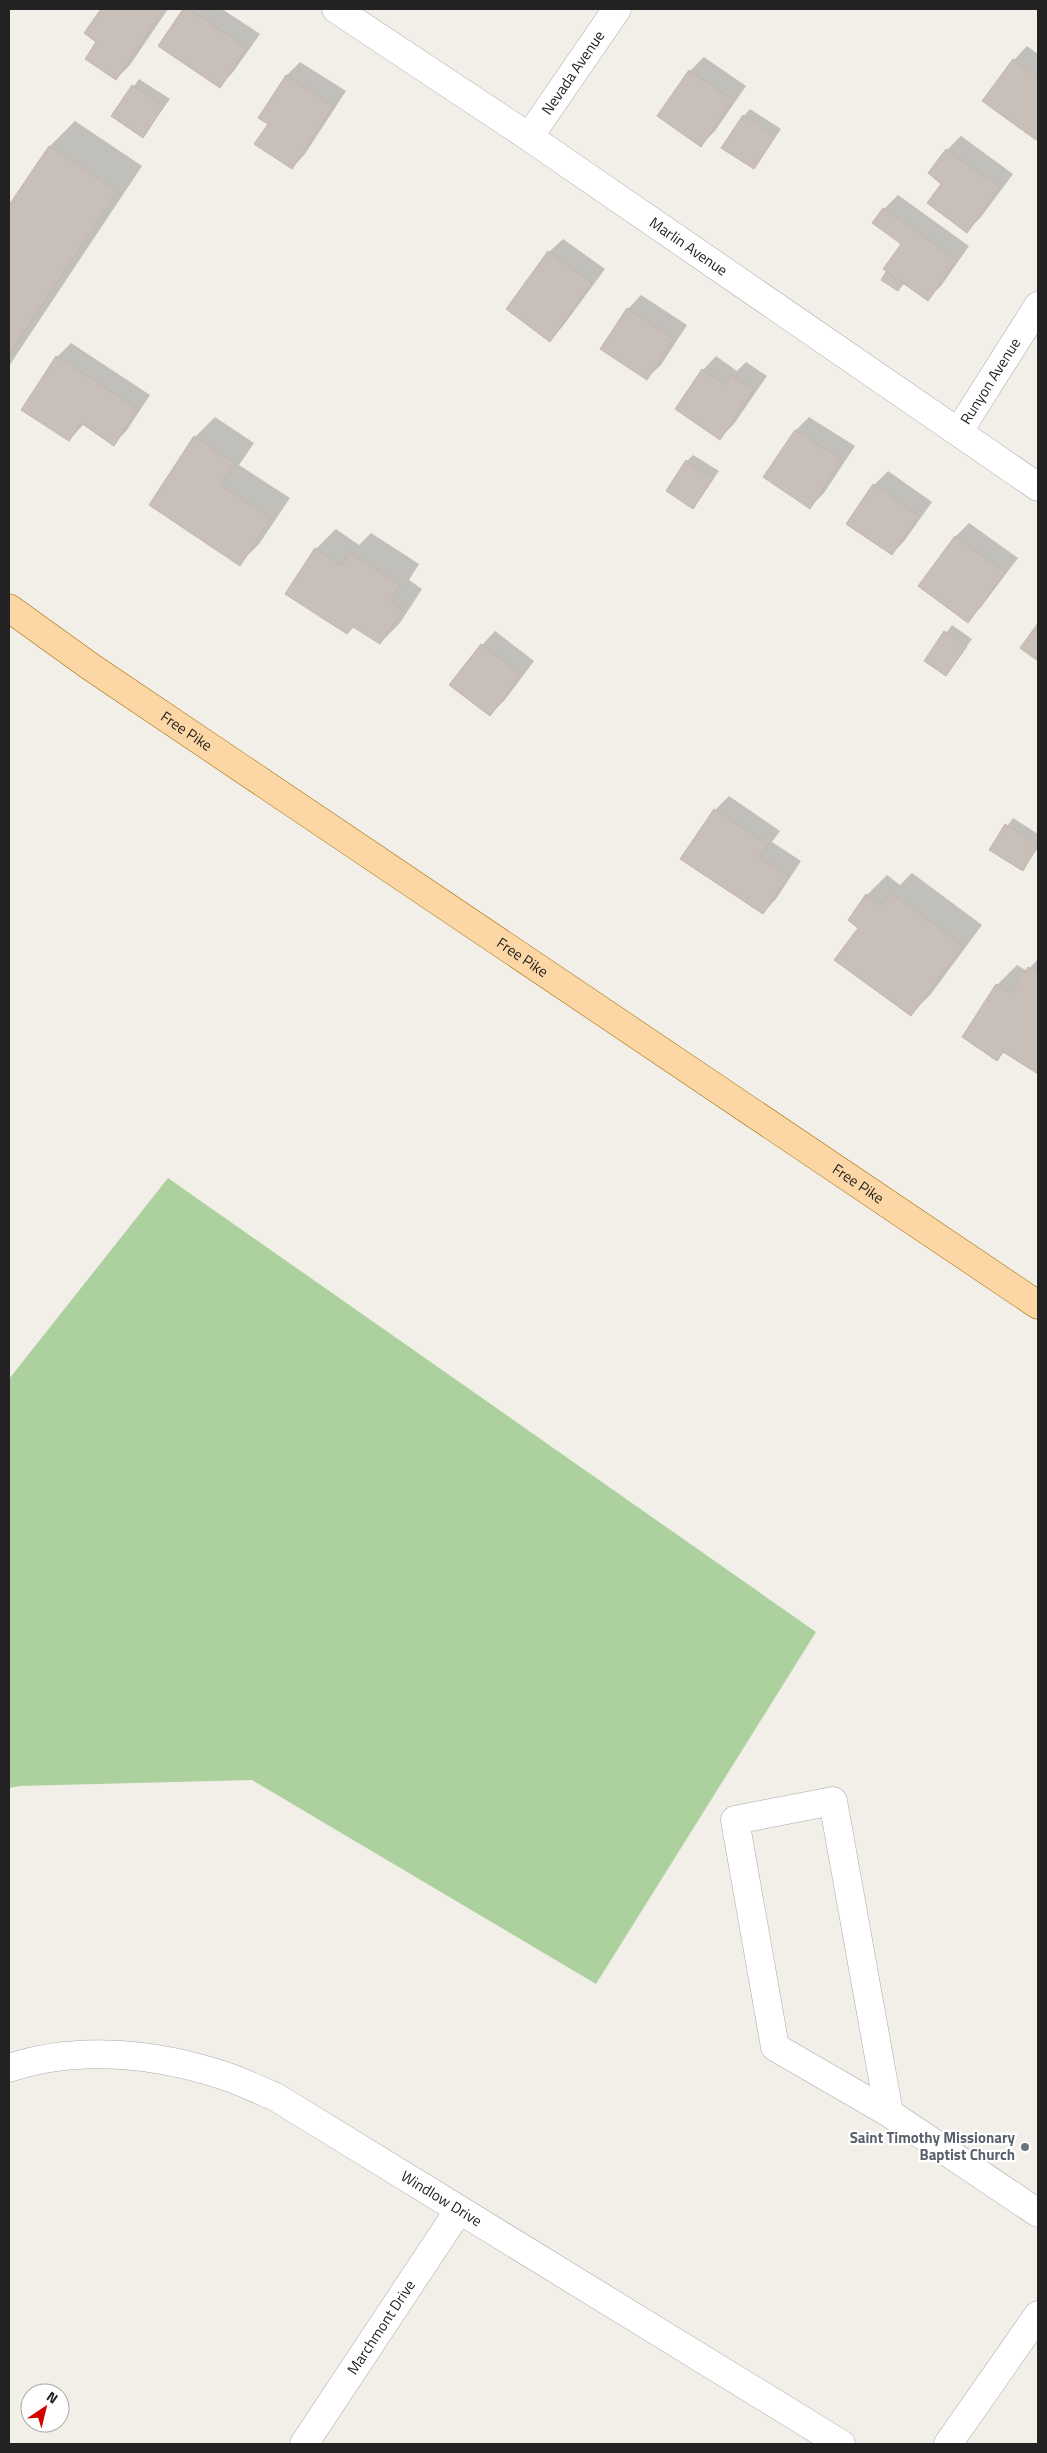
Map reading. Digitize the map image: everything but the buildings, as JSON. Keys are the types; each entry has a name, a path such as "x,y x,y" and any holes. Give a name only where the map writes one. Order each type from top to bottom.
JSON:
{"main road":[{"name":"Free Pike","path":"9,608 99,672 1038,1305"}],"street":[{"name":"Marlin Avenue","path":"336,9 530,138 1038,487"},
{"name":"Nevada Avenue","path":"530,138 617,9"},
{"name":"Runyon Avenue","path":"959,431 1038,306"},
{"path":"889,2113 833,1801 735,1820 775,2048 889,2113 1038,2213"},
{"name":"Windlow Drive","path":"9,2068 70,2055 119,2055 174,2062 225,2076 274,2096 841,2444"},
{"name":"Marchmont Drive","path":"304,2444 459,2210"},
{"path":"948,2444 1038,2315"}],"green space":[{"path":"168,1178 816,1632 596,1984 252,1780 20,1786 9,1788 9,1379"}],"place":[{"name":"Saint Timothy Missionary Baptist Church","path":"1025,2147"}]}
